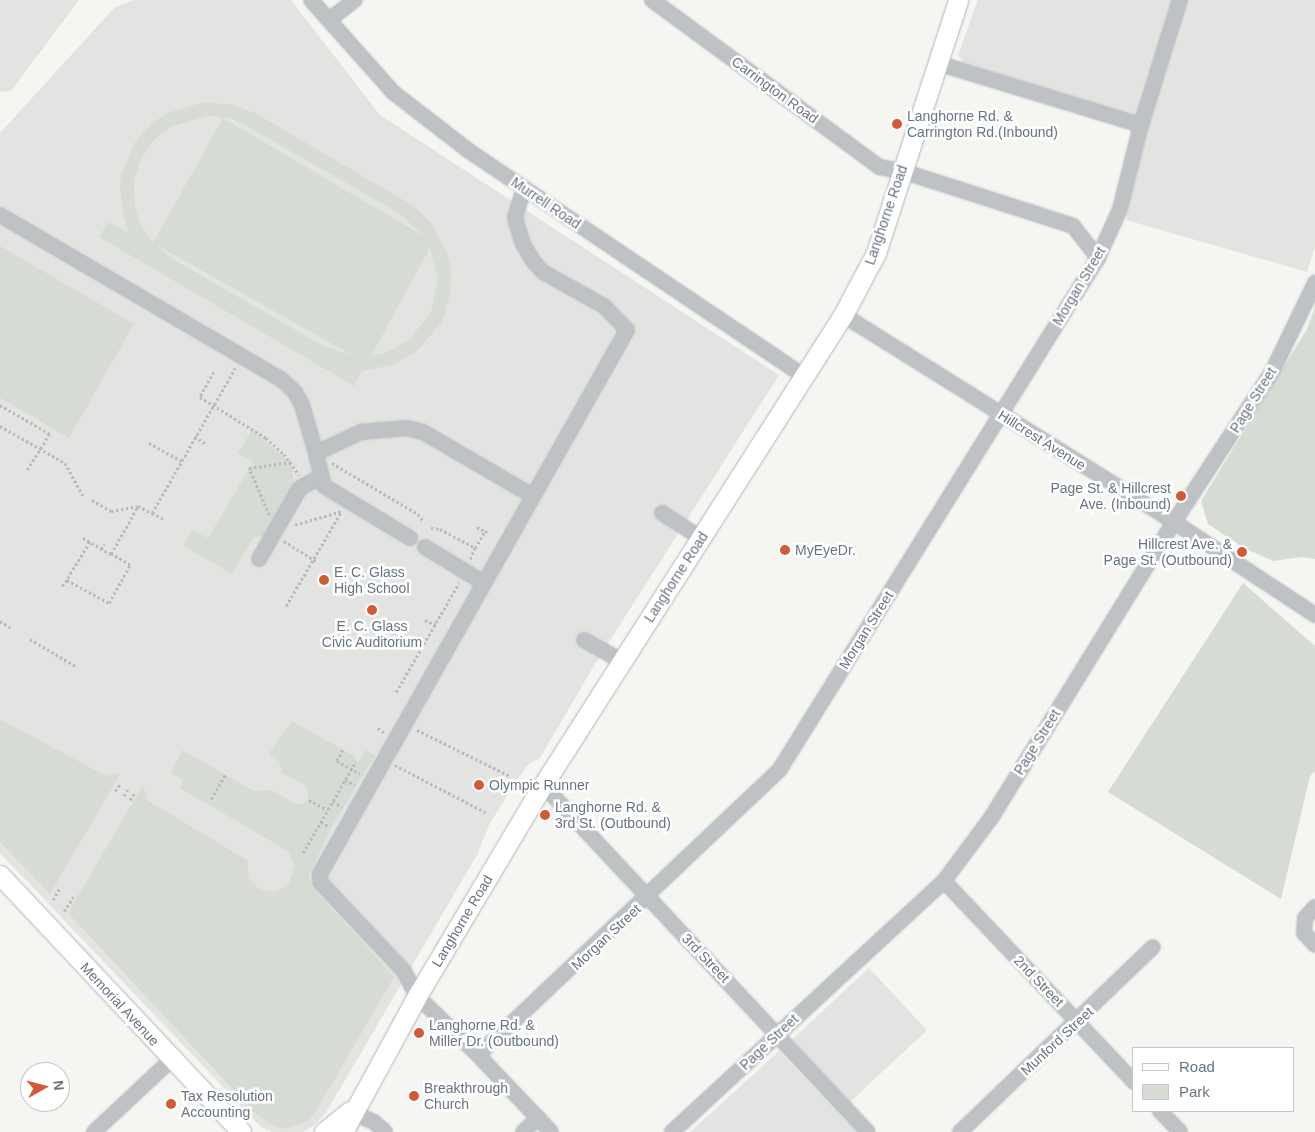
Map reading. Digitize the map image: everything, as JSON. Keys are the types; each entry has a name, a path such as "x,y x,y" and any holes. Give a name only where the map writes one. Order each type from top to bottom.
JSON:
{"main road":[{"name":"Langhorne Road","path":"343,1132 417,996 543,785 844,315 876,253 958,0"},
{"name":"Memorial Avenue","path":"0,875 242,1131"},
{"path":"324,1132 355,1109"}],"street":[{"name":"Murrell Road","path":"311,0 394,93 524,188 805,377"},
{"path":"329,20 355,0"},
{"name":"Carrington Road","path":"652,0 879,167 902,171 1073,226 1098,258"},
{"name":"Morgan Street","path":"478,1055 647,898 780,768 1098,258 1120,209 1141,125 1180,0"},
{"path":"938,63 1141,125"},
{"path":"524,188 515,218 522,244 534,262 543,272 604,306 627,330 320,874 320,882 404,971 417,996 478,1055 551,1132"},
{"path":"0,215 280,379 295,392 302,405 316,453 320,477 324,486 410,538"},
{"name":"Page Street","path":"672,1132 944,881 991,818 1174,522 1274,370 1315,284"},
{"name":"Hillcrest Avenue","path":"844,315 1000,415 1174,522 1315,615"},
{"path":"316,453 361,432 407,428 423,432 533,496"},
{"path":"259,559 279,531 300,488 320,477"},
{"path":"662,514 701,538"},
{"path":"425,546 484,583"},
{"path":"584,640 622,661"},
{"name":"3rd Street","path":"543,785 647,898 778,1033 868,1132"},
{"name":"2nd Street","path":"944,881 1132,1080"},
{"path":"1315,908 1304,918 1304,933 1315,945"},
{"name":"Munford Street","path":"960,1132 1078,1022 1153,947"},
{"path":"94,1132 172,1059"},
{"path":"355,1109 385,1132"},
{"path":"1161,1112 1180,1132"},
{"path":"523,1132 538,1118"}],"path":[{"path":"214,372 200,397 266,438 291,462 305,485"},
{"path":"152,513 232,374"},
{"path":"0,405 50,434 27,471"},
{"path":"0,426 65,463 83,495"},
{"path":"195,436 206,444"},
{"path":"149,444 181,460"},
{"path":"316,453 418,514 424,522"},
{"path":"291,462 249,468 279,531 318,562"},
{"path":"92,500 110,511 138,506 165,520"},
{"path":"111,554 138,506"},
{"path":"279,531 341,512 286,606"},
{"path":"468,563 475,548 487,532 477,527"},
{"path":"431,528 440,529 475,548"},
{"path":"67,580 109,603 130,565 84,538"},
{"path":"62,586 90,542"},
{"path":"101,549 104,544"},
{"path":"396,692 460,580"},
{"path":"425,620 436,625"},
{"path":"0,622 11,628"},
{"path":"30,639 77,667"},
{"path":"378,728 384,732"},
{"path":"412,728 510,776"},
{"path":"343,750 338,761 362,776"},
{"path":"303,852 356,762"},
{"path":"392,764 487,813"},
{"path":"211,799 226,775"},
{"path":"345,780 356,786"},
{"path":"116,791 120,784"},
{"path":"124,796 128,788"},
{"path":"130,800 135,792"},
{"path":"309,800 328,810"},
{"path":"333,801 344,807"},
{"path":"321,822 331,828"},
{"path":"53,900 59,889"},
{"path":"64,911 73,896"}],"shaded area":[{"path":"0,0 79,0 11,91 0,92"},
{"name":"E. C. Glass High School","path":"134,0 291,0 380,115 779,375 595,664 540,758 527,765 490,823 477,855 327,1111 315,1125 303,1132 272,1132 261,1127 0,853 0,133 115,7"},
{"path":"978,0 1315,0 1315,247 1307,272 1126,220 1147,132 1135,115 964,63 958,55"},
{"path":"869,968 927,1030 850,1102 792,1040"},
{"path":"779,1051 856,1132 690,1132"}],"green space":[{"path":"201,103 230,104 255,113 412,205 431,222 447,252 451,271 450,294 442,322 416,352 393,365 362,371 354,386 99,237 108,222 130,234 124,218 120,190 121,175 135,142 151,124 167,113","holes":["207,116 229,118 247,126 400,214 425,237 223,118 153,243 140,223 135,207 134,181 141,159 154,140 171,127","155,244 352,355 323,346 173,259","430,248 438,277 431,312 410,339 387,352 371,356"]},
{"path":"0,246 134,324 69,438 0,398"},
{"path":"1315,307 1315,559 1302,557 1273,561 1244,548 1208,524 1201,501 1307,329"},
{"path":"252,430 286,459 292,467 294,485 264,537 254,537 232,574 183,546 192,530 208,538 253,462 238,453"},
{"path":"1243,583 1315,646 1315,771 1310,776 1281,899 1108,792"},
{"path":"0,719 106,776 121,773 50,894 0,842"},
{"path":"292,721 356,757 354,761 358,762 365,750 375,755 331,828 309,875 311,886 394,977 319,1106 309,1120 287,1129 275,1127 258,1116 68,913 143,785 147,800 247,860 249,878 259,889 274,892 288,886 295,865 288,851 180,788 183,780 171,773 182,750 254,791 271,790 296,804 305,803 309,798 306,786 282,773 279,761 269,753"}],"place":[{"name":"Langhorne Rd. & Carrington Rd.(Inbound)","path":"897,124"},
{"name":"Page St. & Hillcrest Ave. (Inbound)","path":"1181,496"},
{"name":"MyEyeDr.","path":"785,550"},
{"name":"Hillcrest Ave. & Page St. (Outbound)","path":"1242,552"},
{"name":"E. C. Glass High School","path":"324,580"},
{"name":"E. C. Glass Civic Auditorium","path":"372,610"},
{"name":"Olympic Runner","path":"479,785"},
{"name":"Langhorne Rd. & 3rd St. (Outbound)","path":"545,815"},
{"name":"Langhorne Rd. & Miller Dr. (Outbound)","path":"419,1033"},
{"name":"Breakthrough Church","path":"414,1096"},
{"name":"Tax Resolution Accounting","path":"171,1104"}]}
